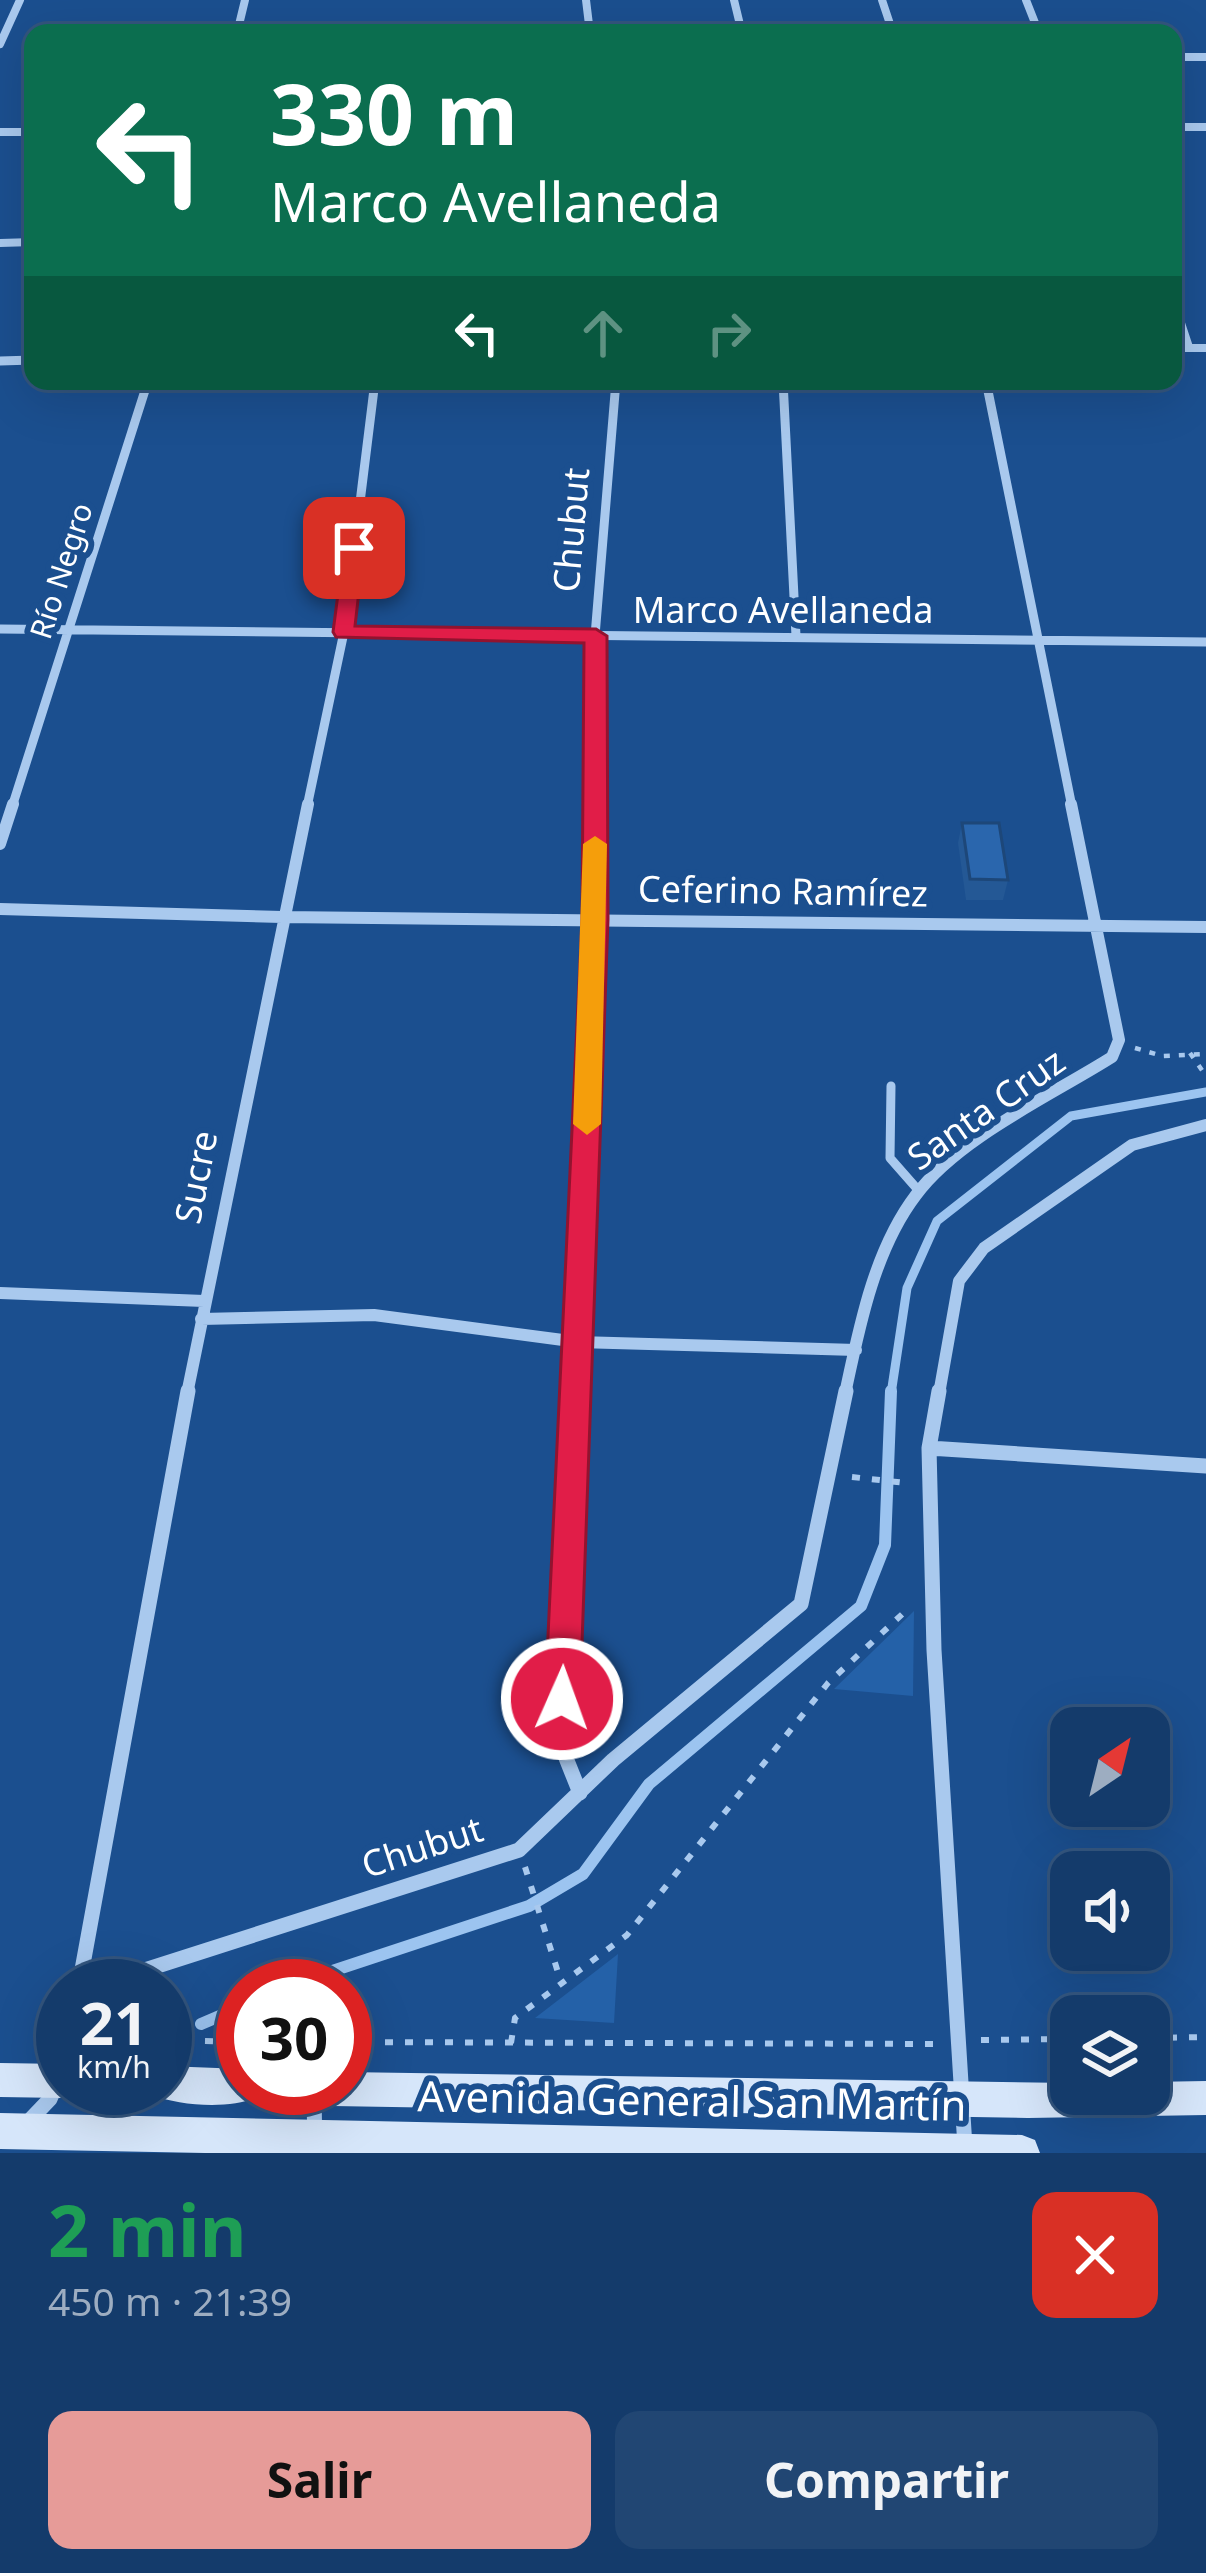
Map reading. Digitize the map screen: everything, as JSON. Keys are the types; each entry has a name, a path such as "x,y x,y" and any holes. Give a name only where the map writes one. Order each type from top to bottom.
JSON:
{"main road":[{"path":"0,2080 36,2078"},
{"name":"Avenida General San Martín","path":"372,2091 1206,2098"},
{"name":"Avenida General San Martín","path":"18,2131 97,2132 188,2144 1022,2153"}],"street":[{"path":"0,44 20,0"},
{"path":"1182,326 1189,347"},
{"path":"1182,347 1206,348"},
{"name":"Río Negro","path":"0,844 145,390"},
{"name":"Sucre","path":"84,1959 204,1301 344,632 374,390"},
{"name":"Chubut","path":"179,1959 519,1850 580,1793 560,1744 595,919 596,636 615,390"},
{"path":"783,390 796,636"},
{"path":"988,390 1118,1043"},
{"name":"Marco Avellaneda","path":"0,629 1206,642"},
{"name":"Ceferino Ramírez","path":"0,909 282,917 1206,927"},
{"name":"Santa Cruz","path":"580,1793 801,1604 856,1350 900,1220 919,1191 961,1157 1112,1057 1118,1043"},
{"path":"965,2152 958,2099 934,1650 929,1448 959,1281 969,1263 1132,1144 1206,1125"},
{"path":"0,1293 204,1301"},
{"path":"201,1319 374,1316 439,1320 578,1342 856,1350"},
{"path":"929,1448 1206,1466"},
{"path":"314,2115 315,2145"}],"lane":[{"path":"891,1086 890,1158 919,1191"}],"path":[{"path":"1118,1043 1162,1056 1206,1054"},
{"path":"1190,1053 1206,1076"},
{"path":"865,1478 909,1484"},
{"path":"511,2043 515,2018 627,1935 828,1683 912,1605"},
{"path":"528,1875 562,1982"},
{"path":"1170,2038 1206,2037"},
{"path":"372,2042 1050,2040"}],"shaded area":[{"path":"914,1611 913,1696 834,1689"},
{"path":"618,1954 614,2023 535,2018"}],"building":[{"path":"962,823 999,823 1008,880 970,879"}],"waterway":[{"path":"891,1394 907,1288 937,1221 1071,1116 1206,1092"},
{"path":"369,1959 529,1906 583,1874 649,1784 861,1606 885,1545 891,1391"},
{"path":"201,2024 216,2018"}],"slow traffic":[{"path":"587,1124 595,844"}],"route":[{"path":"354,548 344,632 596,636 595,919 562,1699"}]}
